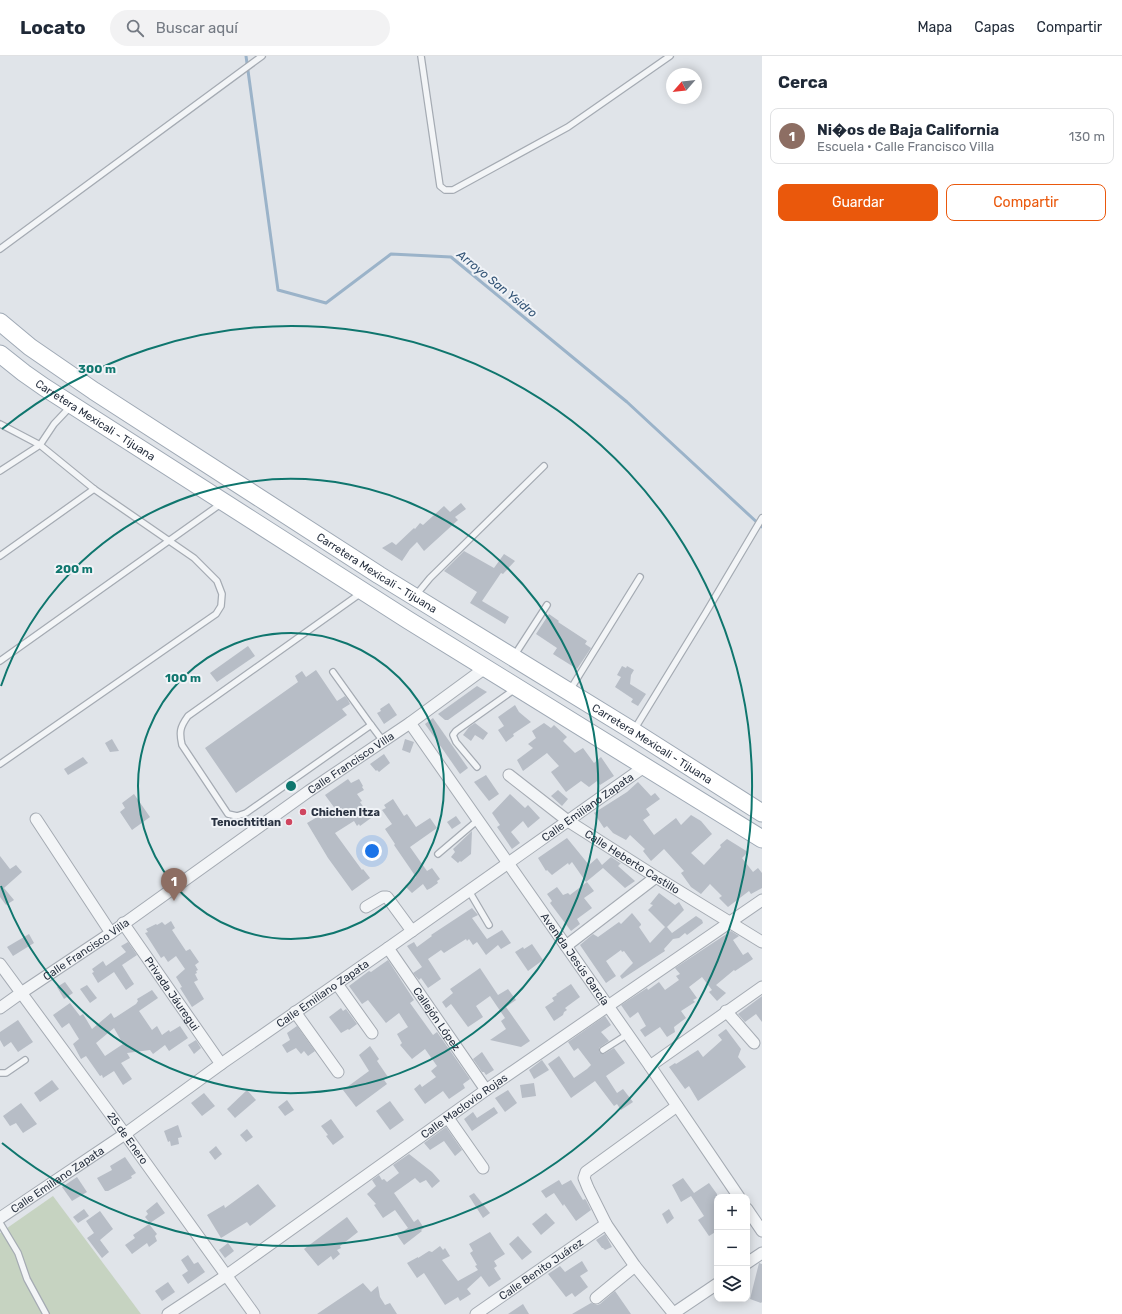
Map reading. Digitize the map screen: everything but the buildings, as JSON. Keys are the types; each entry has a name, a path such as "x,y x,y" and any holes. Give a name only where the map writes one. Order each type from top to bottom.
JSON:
{"main road":[{"name":"Carretera Mexicali - Tijuana","path":"0,322 30,347 94,391 414,597 569,692 762,814"},
{"name":"Carretera Mexicali - Tijuana","path":"0,354 24,373 363,591 516,688 762,839"}],"street":[{"name":"Calle Francisco Villa","path":"0,1008 21,992 111,933 309,791 410,723 485,668"},
{"name":"Avenida Jesús García","path":"410,723 628,1034 737,1194"},
{"name":"Calle Emiliano Zapata","path":"0,1218 125,1134 221,1064 644,767"},
{"name":"Calle Heberto Castillo","path":"508,775 568,821 762,942"},
{"path":"36,819 111,933"},
{"path":"566,946 656,877"},
{"path":"366,907 383,897 387,897 412,931"},
{"name":"Calle Maclovio Rojas","path":"168,1314 227,1275 486,1090 762,900"},
{"name":"Privada Jáuregui","path":"123,923 221,1064"},
{"name":"Callejón López","path":"388,948 486,1090"},
{"name":"25 de Enero","path":"0,964 125,1134 254,1314"},
{"path":"336,984 372,1033"},
{"path":"650,1066 762,986"},
{"path":"726,1011 754,1044"},
{"path":"295,1012 338,1072"},
{"path":"677,1106 586,1172 584,1178 606,1224 635,1266 674,1314 714,1286"},
{"path":"448,1118 483,1168"},
{"path":"750,1213 762,1231"},
{"name":"Calle Benito Juárez","path":"476,1314 606,1224"},
{"path":"750,1261 762,1253"},
{"path":"596,1298 635,1266"}],"lane":[{"path":"0,249 262,56"},
{"path":"421,56 440,186 446,190 453,190 568,127 670,56"},
{"path":"0,472 40,445 54,424 73,404"},
{"path":"0,424 40,445 94,489 194,558 217,581 222,594 221,606 216,614 0,764"},
{"path":"414,597 430,578 544,466"},
{"path":"0,556 94,489"},
{"path":"0,661 224,502"},
{"path":"633,732 706,614 762,518"},
{"path":"569,692 640,577"},
{"path":"363,591 188,716 181,726 180,736 182,745 228,814 237,816 246,813 371,725"},
{"path":"513,658 547,604"},
{"path":"333,672 383,741"},
{"path":"477,767 456,742 453,736 456,731 516,688"},
{"path":"438,854 478,819"},
{"path":"469,891 489,925"},
{"path":"603,1050 628,1034"},
{"path":"0,1073 6,1073 25,1060"},
{"path":"0,1223 18,1253 27,1279 46,1314"}],"green space":[{"path":"53,1196 141,1314 0,1314 0,1233"}],"waterway":[{"name":"Arroyo San Ysidro","path":"246,56 278,290 326,303 391,254 451,257 627,402 762,527"}],"place":[{"name":"Chichen Itza","path":"303,812"},
{"name":"Tenochtitlan","path":"289,822"},
{"name":"Ni�os de Baja California","path":"174,901"}]}
